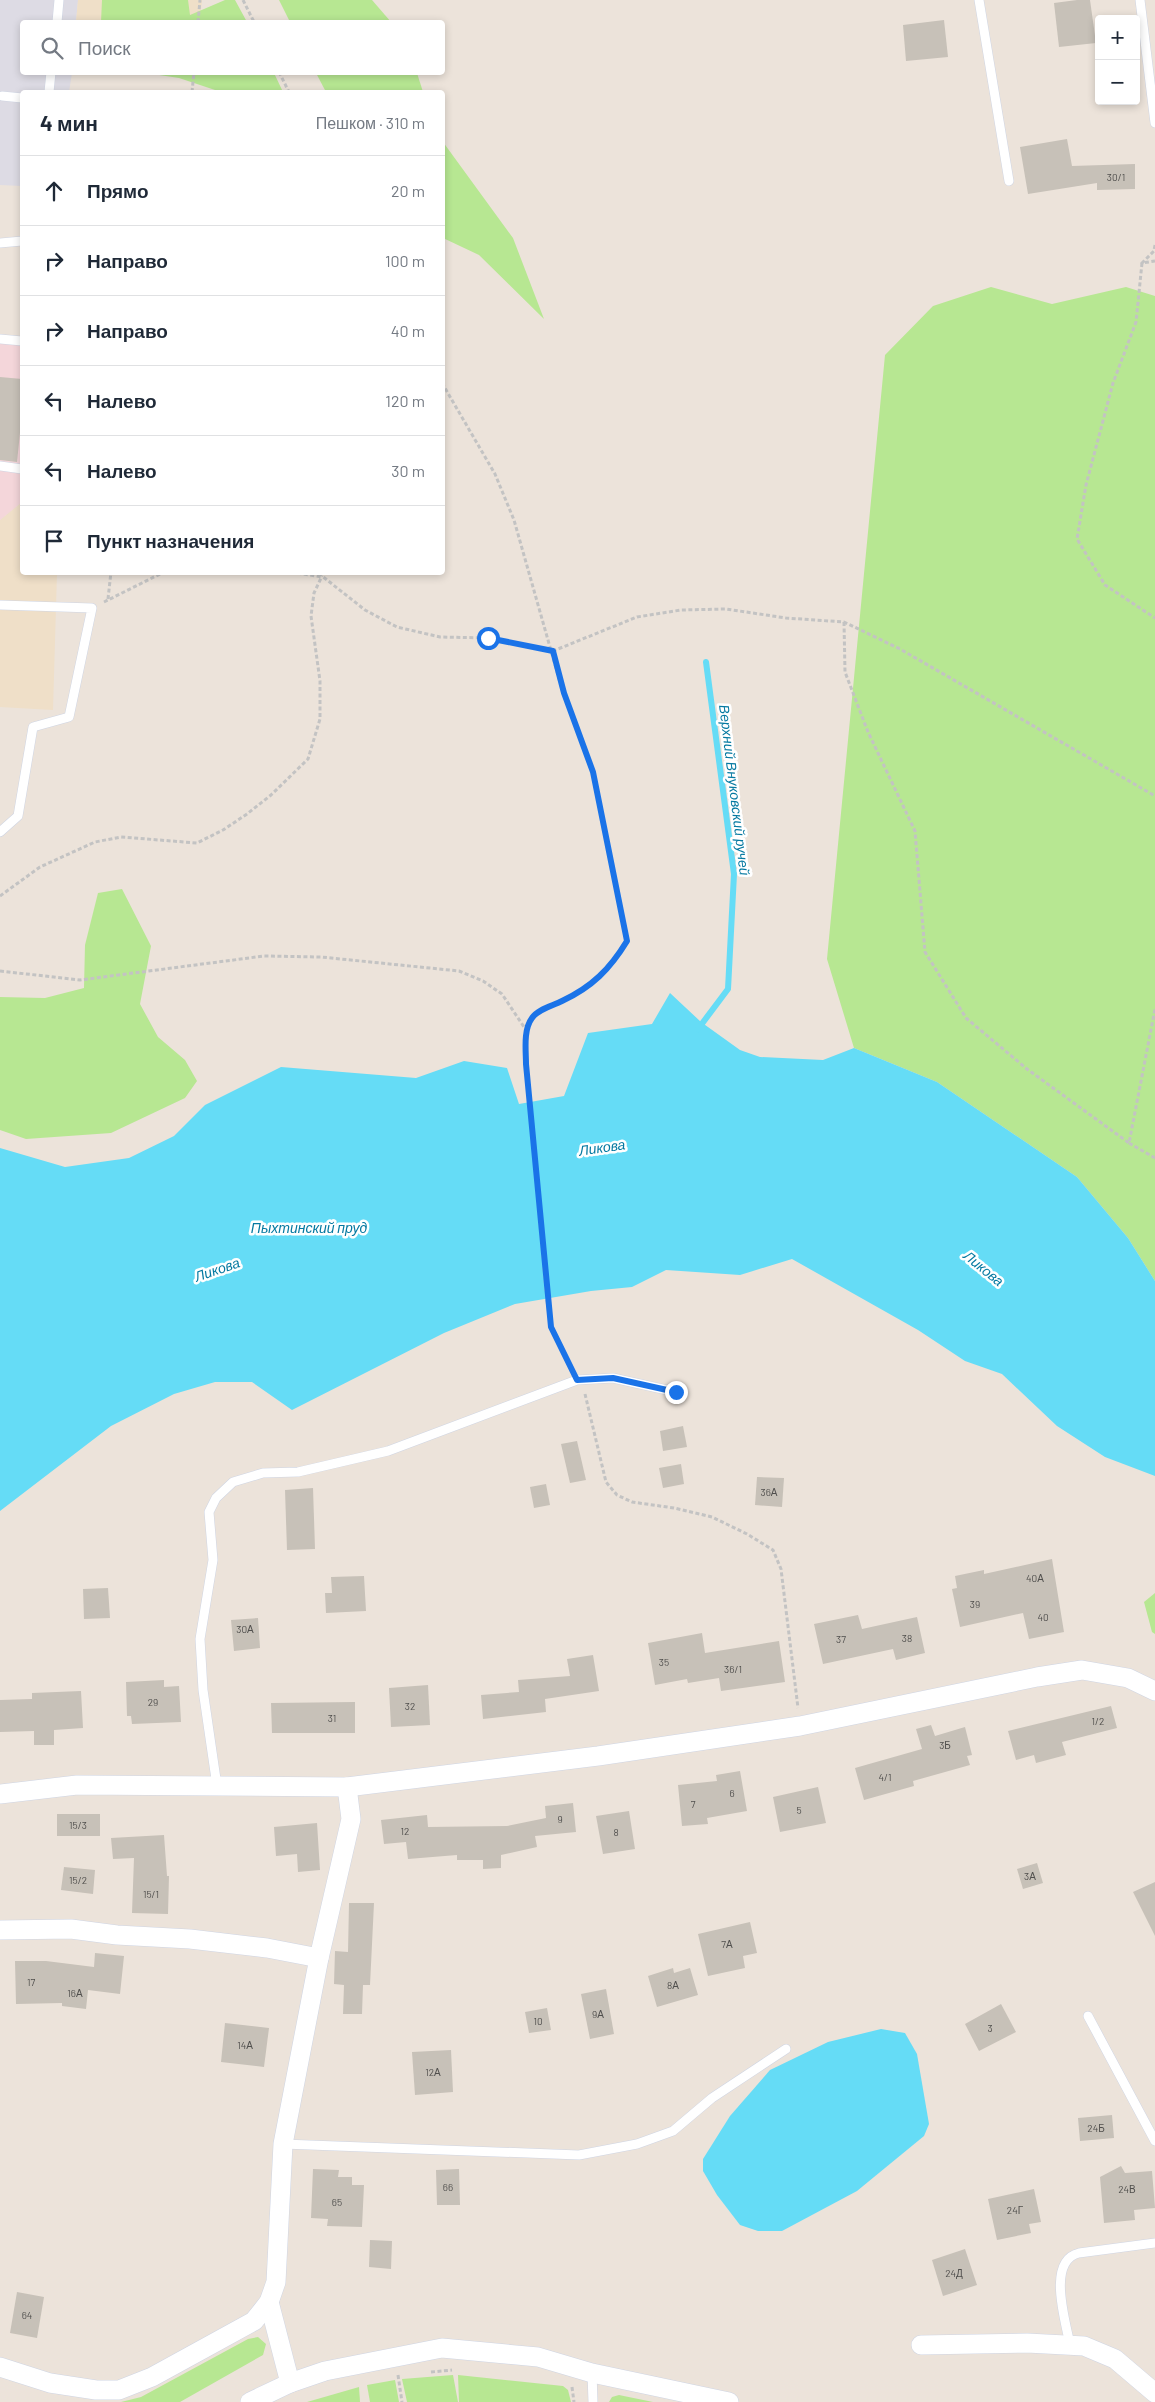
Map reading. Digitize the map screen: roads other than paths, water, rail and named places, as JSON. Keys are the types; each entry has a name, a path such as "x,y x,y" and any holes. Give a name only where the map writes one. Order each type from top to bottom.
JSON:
{"street":[{"path":"0,1794 77,1785 347,1788 598,1756 800,1726 1037,1677 1082,1670 1128,1678 1155,1691"},
{"path":"0,2367 50,2383 96,2390 119,2390 152,2377 254,2321 269,2302 276,2282 284,2144 319,1958 351,1819 347,1788"},
{"path":"0,1930 71,1929 117,1935 190,1939 267,1948 319,1958"},
{"path":"269,2302 290,2383"},
{"path":"921,2345 1027,2343 1084,2346 1115,2360 1155,2393"},
{"path":"259,2400 290,2383 325,2371 442,2348 538,2357 592,2382 729,2402"}],"lane":[{"path":"57,20 59,0"},
{"path":"979,0 1008,181"},
{"path":"1140,0 1155,123"},
{"path":"49,90 52,75"},
{"path":"2,96 20,98"},
{"path":"0,243 20,241"},
{"path":"0,338 20,341"},
{"path":"0,466 20,469"},
{"path":"0,605 92,608 69,717 33,727 18,816 0,832"},
{"path":"217,1786 203,1690 200,1639 213,1560 209,1512 216,1498 233,1482 263,1472 298,1472 388,1451 577,1380 613,1378 676,1392"},
{"path":"1088,2016 1155,2141"},
{"path":"284,2144 578,2155 637,2144 673,2131 712,2098 786,2049"},
{"path":"1070,2345 1060,2284 1061,2270 1066,2261 1072,2255 1079,2253 1155,2242"},
{"path":"592,2382 593,2402"}],"water":[{"name":"Пыхтинский пруд","path":"670,993 701,1022 740,1050 760,1057 823,1060 854,1048 937,1082 1077,1177 1128,1238 1155,1281 1155,1476 1105,1457 1057,1426 1002,1374 965,1361 918,1330 792,1259 740,1275 666,1270 632,1287 591,1291 515,1304 444,1333 292,1410 252,1382 215,1382 174,1394 111,1426 0,1511 0,1148 65,1167 129,1158 174,1136 205,1105 281,1067 416,1078 464,1061 507,1068 519,1104 564,1096 588,1033 652,1024"},
{"path":"881,2029 905,2033 917,2054 929,2124 924,2136 857,2191 782,2231 758,2231 740,2225 717,2195 703,2171 703,2159 730,2116 770,2070 828,2042"}],"waterway":[{"name":"Верхний Внуковский ручей","path":"698,1029 728,989 734,874 706,662"}],"water label":[{"name":"Ликова","path":"602,1147"},
{"name":"Ликова","path":"984,1268"},
{"name":"Ликова","path":"217,1269"}]}
